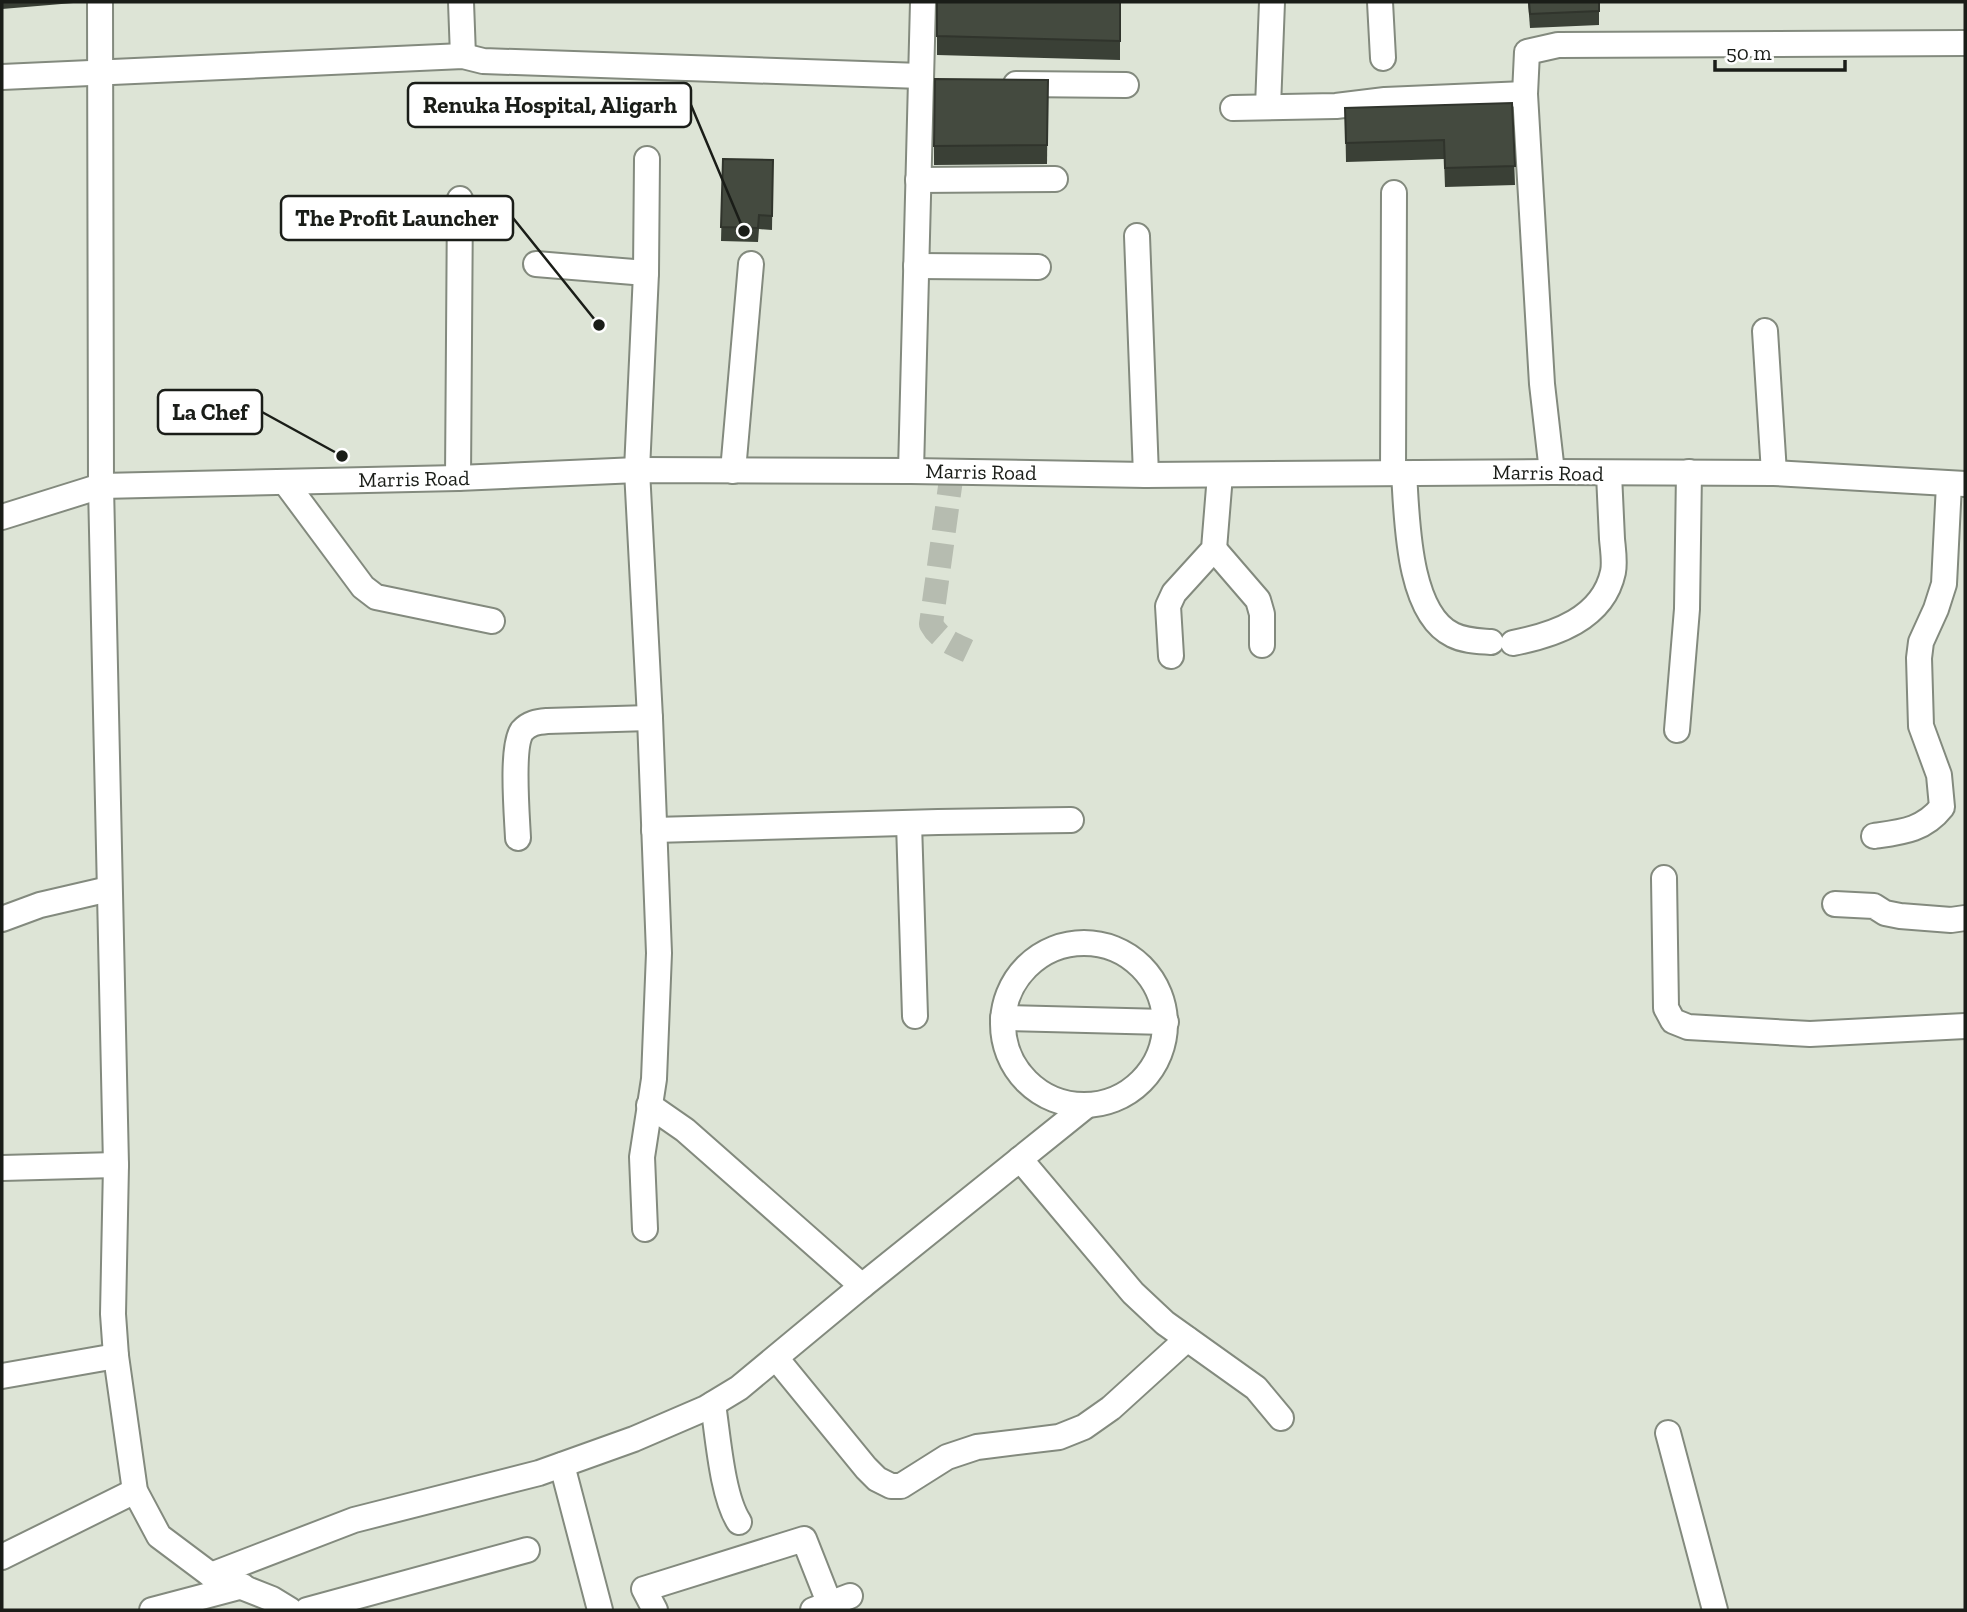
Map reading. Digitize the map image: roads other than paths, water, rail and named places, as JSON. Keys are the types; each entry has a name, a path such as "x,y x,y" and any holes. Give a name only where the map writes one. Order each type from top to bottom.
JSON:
{"street":[{"path":"100,2 101,486 116,1165 113,1314 116,1356 135,1491 159,1536 211,1575 272,1598 290,1610"},
{"path":"461,2 463,56"},
{"path":"911,471 923,2"},
{"path":"1268,107 1272,2"},
{"path":"1380,2 1383,58"},
{"path":"1552,472 1542,384 1525,94 1527,52 1558,45 1965,43"},
{"path":"2,77 463,56 484,61 921,79 948,83"},
{"path":"989,83 1126,85"},
{"path":"1233,108 1336,106 1385,100 1525,94"},
{"path":"645,1229 642,1157 653,1079 659,954 637,470 646,273 647,159"},
{"path":"918,180 1055,179"},
{"path":"1394,194 1399,473 1417,585 1431,611 1450,634 1461,639 1502,643 1547,636 1571,625 1592,610 1603,598 1614,569 1609,474"},
{"path":"458,478 460,199"},
{"path":"1137,236 1146,475"},
{"path":"536,264 646,273"},
{"path":"733,471 751,264"},
{"path":"916,267 1038,267"},
{"path":"1765,331 1774,472"},
{"name":"Marris Road","path":"2,517 101,486 458,478 637,470 1146,475 1774,472 1957,484"},
{"path":"1677,730 1687,609 1689,472"},
{"path":"1171,656 1168,606 1174,593 1214,549 1220,475"},
{"path":"285,482 363,587 376,597 492,621"},
{"path":"1874,836 1910,830 1925,824 1942,807 1939,775 1921,726 1919,658 1921,642 1944,584 1957,484"},
{"path":"1214,549 1258,600 1262,614 1262,645"},
{"path":"518,838 516,760 518,740 523,730 532,723 547,720 650,718"},
{"path":"654,830 1071,820"},
{"path":"909,823 915,1016"},
{"path":"1664,878 1666,1008 1673,1021 1688,1027 1810,1034 1965,1026"},
{"path":"2,919 40,905 108,889"},
{"path":"1835,904 1874,906 1885,913 1900,916 1951,920 1965,918"},
{"path":"1082,941 1113,947 1140,964 1159,990 1166,1022 1161,1053 1144,1080 1118,1099 1086,1106 1054,1100 1028,1083 1009,1057 1002,1037 1003,1018 1007,993 1024,967 1051,948 1082,941"},
{"path":"1003,1018 1166,1022"},
{"path":"649,1105 685,1130 862,1286"},
{"path":"211,1575 354,1520 539,1473 634,1439 713,1404 739,1388 1086,1106"},
{"path":"1020,1160 1133,1293 1165,1323 1256,1388 1281,1418"},
{"path":"2,1168 116,1165"},
{"path":"776,1358 866,1468 877,1479 891,1486 901,1486 947,1457 976,1447 1059,1437 1084,1427 1111,1408 1187,1339"},
{"path":"2,1376 116,1356"},
{"path":"713,1404 725,1477 734,1514 739,1522"},
{"path":"1668,1433 1714,1610"},
{"path":"562,1465 600,1610"},
{"path":"2,1557 135,1491"},
{"path":"655,1610 644,1589 804,1539 830,1605"},
{"path":"307,1610 527,1550"},
{"path":"152,1610 243,1586"}],"tunnel":[{"path":"952,472 931,624 942,637 968,651"}],"place":[{"name":"Renuka Hospital, Aligarh","path":"744,231"},
{"name":"The Profit Launcher","path":"599,325"},
{"name":"La Chef","path":"342,456"}]}
